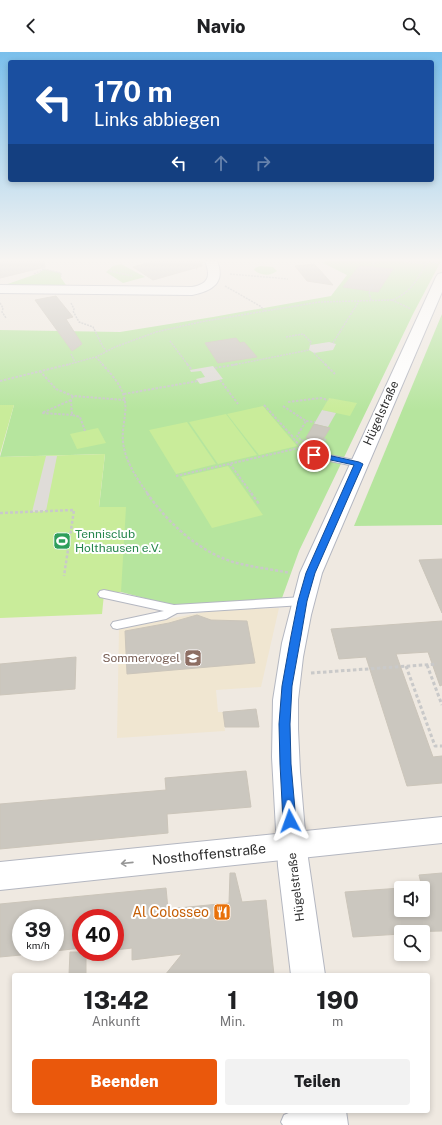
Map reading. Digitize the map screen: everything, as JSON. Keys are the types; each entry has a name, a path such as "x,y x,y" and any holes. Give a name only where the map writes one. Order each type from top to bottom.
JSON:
{"street":[{"name":"Hügelstraße","path":"308,973 291,845 285,764 285,724 289,675 303,601 310,577 334,517 359,464 426,311"},
{"name":"Nosthoffenstraße","path":"0,876 442,830"}],"lane":[{"path":"314,455 359,464"},
{"path":"104,594 174,609 303,601"},
{"path":"117,625 166,615 174,609"},
{"path":"291,1122 328,1118"}],"path":[{"path":"2,311 6,318"},
{"path":"73,311 79,322 93,327 107,351"},
{"path":"0,380 96,358 107,351 179,327 265,311"},
{"path":"333,343 353,311"},
{"path":"417,311 425,314"},
{"path":"286,337 303,334 311,342 310,345"},
{"path":"170,341 192,370"},
{"path":"214,368 309,350"},
{"path":"314,353 335,374"},
{"path":"71,354 75,362"},
{"path":"96,358 111,374 124,394 124,448 132,468 145,491 162,512 203,548 225,559 310,577"},
{"path":"40,371 56,389 73,396 125,400"},
{"path":"220,380 238,404"},
{"path":"124,394 198,382"},
{"path":"72,415 71,400 73,396"},
{"path":"288,402 321,398 328,400"},
{"path":"71,400 42,413 80,417 85,431"},
{"path":"176,476 299,448 300,446 264,405"},
{"path":"283,406 306,421 315,422"},
{"path":"292,437 297,436 306,421"},
{"path":"297,436 301,440 329,446"},
{"path":"322,445 326,438"},
{"path":"230,464 258,504"},
{"path":"0,513 74,510 64,576"},
{"path":"289,675 438,664"},
{"path":"427,665 442,705"},
{"path":"406,666 435,746 442,746"}],"shaded area":[{"path":"329,342 336,344 333,350 314,353 309,350 310,345"},
{"path":"213,366 223,379 200,384 196,379 205,377 201,371 191,372 190,370"},
{"path":"322,410 336,413 328,427 314,424"},
{"path":"46,456 57,456 46,511 32,512"},
{"name":"Sommervogel","path":"279,608 261,687 216,690 218,712 223,712 225,731 117,738 119,628 211,611"}],"green space":[{"path":"246,311 415,311 299,551 282,598 171,605 121,592 121,589 0,540 125,507 99,508 105,454 0,457 14,405 0,405 0,330 120,332"},
{"path":"442,314 442,525 354,526"},
{"path":"329,398 357,403 350,416 322,410"},
{"path":"0,405 14,405 0,454"},
{"path":"263,406 297,446 259,455 227,414"},
{"path":"226,414 257,455 218,464 189,422"},
{"path":"187,422 216,464 176,474 149,430"},
{"path":"98,428 106,443 77,449 70,434"},
{"name":"Tennisclub Holthausen e.V.","path":"105,454 99,507 126,507 121,592 104,594 102,614 0,618 0,457"},
{"path":"228,466 263,515 212,528 181,477"}],"building":[{"path":"43,311 68,311 73,317 66,319 82,344 72,351"},
{"path":"236,338 240,343 244,342 257,357 218,363 205,343"},
{"path":"314,424 330,428 322,441 306,438"},
{"path":"442,559 442,613 419,560"},
{"path":"197,615 211,620 247,621 255,663 127,674 125,631 169,623"},
{"path":"442,621 442,685 440,686 428,652 396,654 433,757 442,756 442,783 407,786 366,657 339,659 331,629"},
{"path":"76,657 75,689 0,695 0,664"},
{"path":"256,709 259,727 225,727 223,712"},
{"path":"246,771 251,807 167,814 168,833 0,849 0,804 166,790 165,778"},
{"path":"230,873 235,873 242,902 266,900 274,973 167,973 182,954 132,960 132,948 124,949 124,909 72,909 72,949 64,950 64,909 12,909 12,956 0,957 0,904 166,888 168,909 229,903"},
{"path":"442,873 442,931 430,931 430,925 394,925 394,934 353,937 345,892 394,888 394,917 430,917 430,881 420,881 419,875"},
{"path":"70,952 72,952 72,961 86,961 86,973 69,973"}],"place":[{"name":"Tennisclub Holthausen e.V.","path":"62,541"},
{"name":"Sommervogel","path":"193,658"},
{"name":"Al Colosseo","path":"222,912"}],"route":[{"path":"290,821 285,764 285,724 287,686 296,636 308,581 334,517 359,464 314,455"}]}
